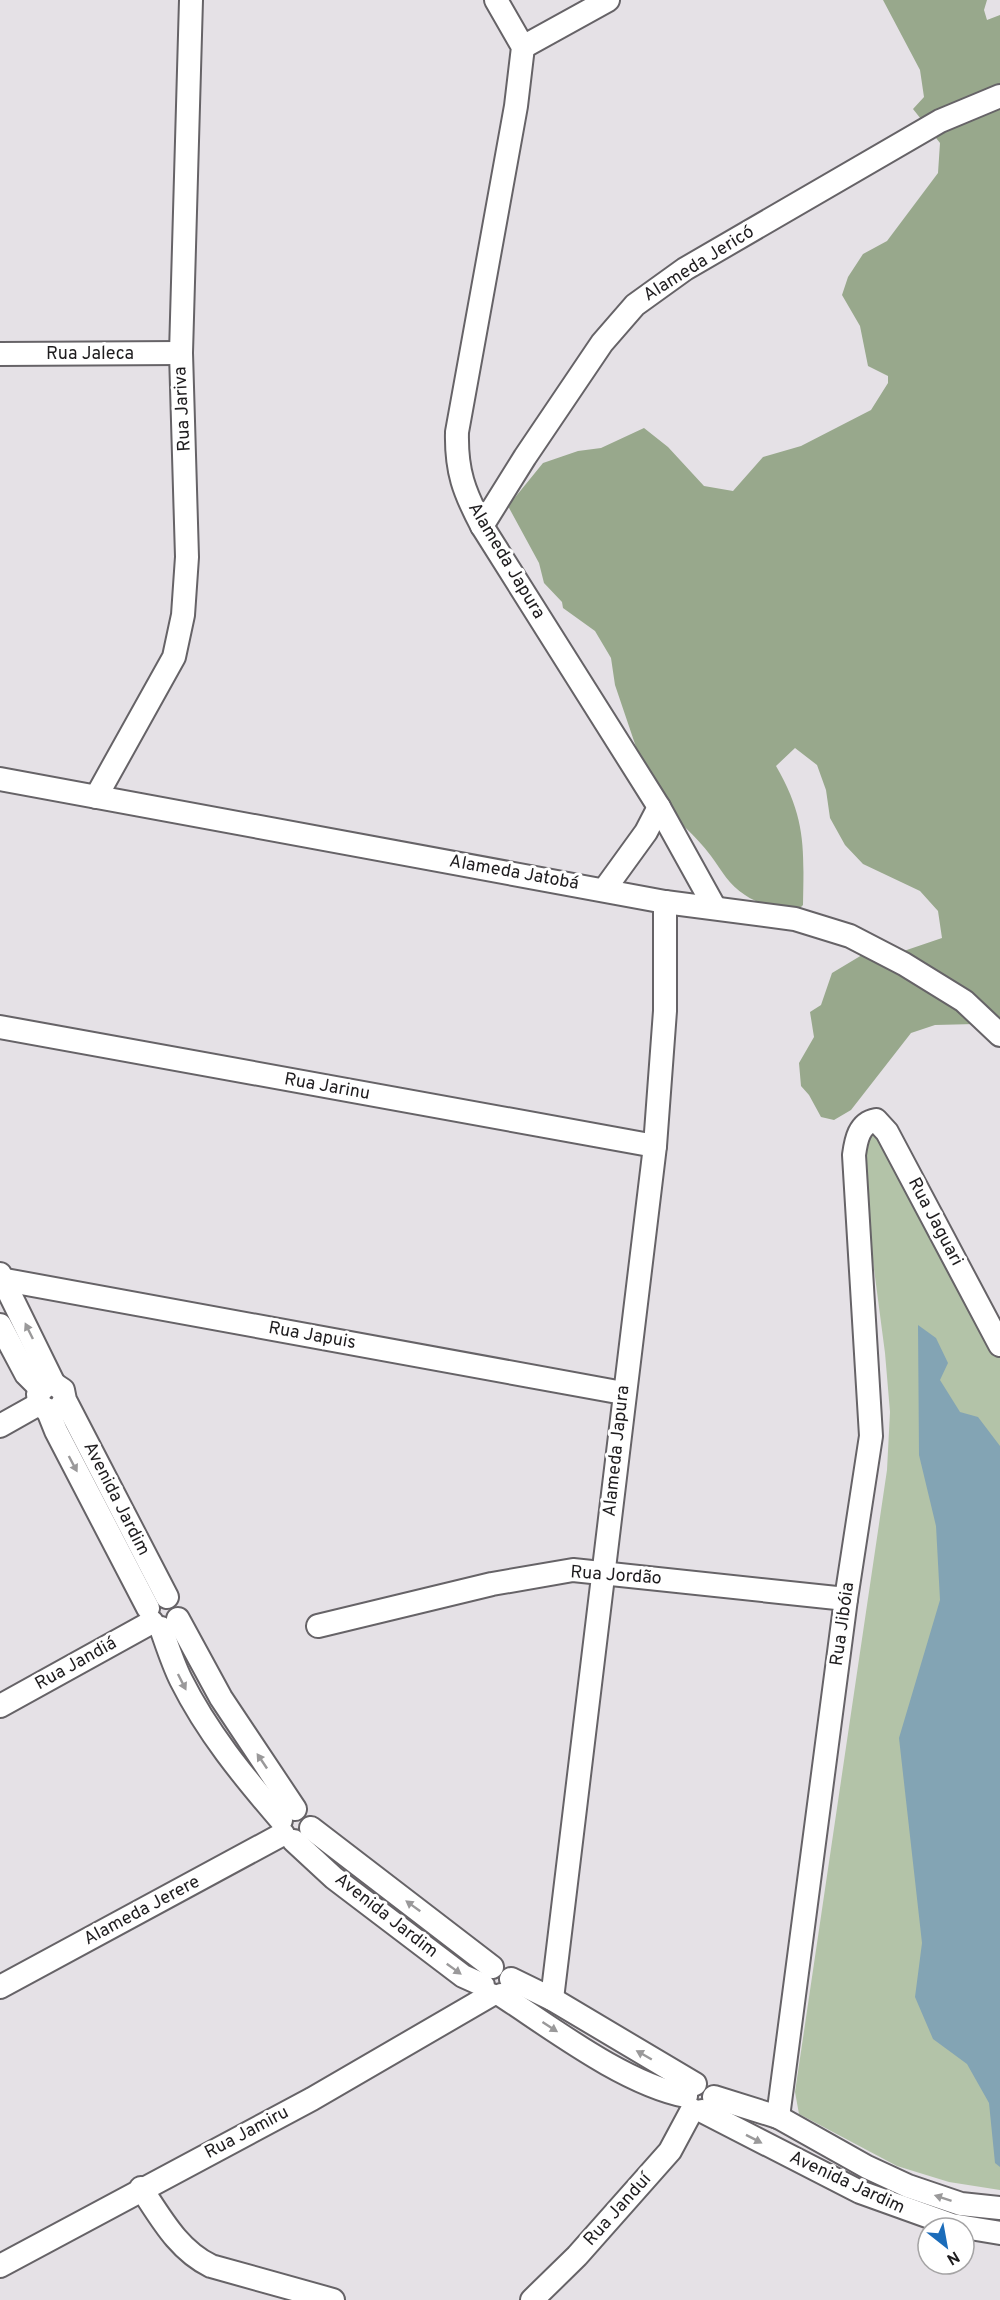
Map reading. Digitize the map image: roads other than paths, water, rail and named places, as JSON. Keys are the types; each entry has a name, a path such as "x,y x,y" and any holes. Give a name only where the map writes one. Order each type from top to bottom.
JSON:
{"street":[{"name":"Rua Jariva","path":"96,797 174,657 183,615 187,557 181,353 191,0"},
{"path":"496,0 523,47 608,0"},
{"name":"Alameda Japura","path":"523,47 516,106 457,432 456,458 460,478 482,526 659,807 715,908"},
{"name":"Alameda Jericó","path":"482,526 525,456 602,343 635,305 684,269 930,127 1000,96"},
{"name":"Rua Jaleca","path":"0,354 181,353"},
{"name":"Alameda Jatobá","path":"0,779 665,902 795,919 850,936 904,964 964,1001 1000,1035"},
{"path":"604,890 646,832 659,807"},
{"name":"Alameda Japura","path":"552,1999 623,1393 655,1146 665,1011 665,902"},
{"name":"Rua Jarinu","path":"0,1028 655,1146"},
{"name":"Rua Jaguari","path":"860,1131 870,1121 876,1120 882,1124 1000,1345"},
{"name":"Rua Jibóia","path":"778,2117 846,1599 871,1436 854,1155 860,1131"},
{"name":"Rua Japuis","path":"1,1277 623,1393"},
{"name":"Avenida Jardim","path":"1,1277 50,1398 161,1615 221,1698 293,1826 496,1984 589,2051 636,2078 672,2093 778,2117 867,2168 908,2186 961,2204 1000,2208"},
{"name":"Avenida Jardim","path":"0,1325 26,1374 50,1398"},
{"path":"0,1426 50,1398"},
{"name":"Rua Jordão","path":"318,1626 492,1584 573,1570 846,1599"},
{"name":"Rua Jandiá","path":"0,1706 161,1615"},
{"name":"Alameda Jerere","path":"0,1987 293,1826"},
{"name":"Avenida Jardim","path":"496,1984 552,1999 698,2100 860,2192 952,2225 1000,2233"},
{"name":"Rua Jamiru","path":"0,2266 141,2188 312,2099 496,1984"},
{"name":"Rua Janduí","path":"532,2300 577,2256 670,2151 698,2100"},
{"path":"141,2188 171,2233 193,2257 211,2266 333,2300"}],"water":[{"path":"918,1325 936,1338 948,1363 940,1380 960,1412 978,1417 1000,1446 1000,2167 995,2163 989,2103 967,2064 933,2039 915,1997 922,1943 899,1738 940,1600 936,1526 919,1455"}]}
